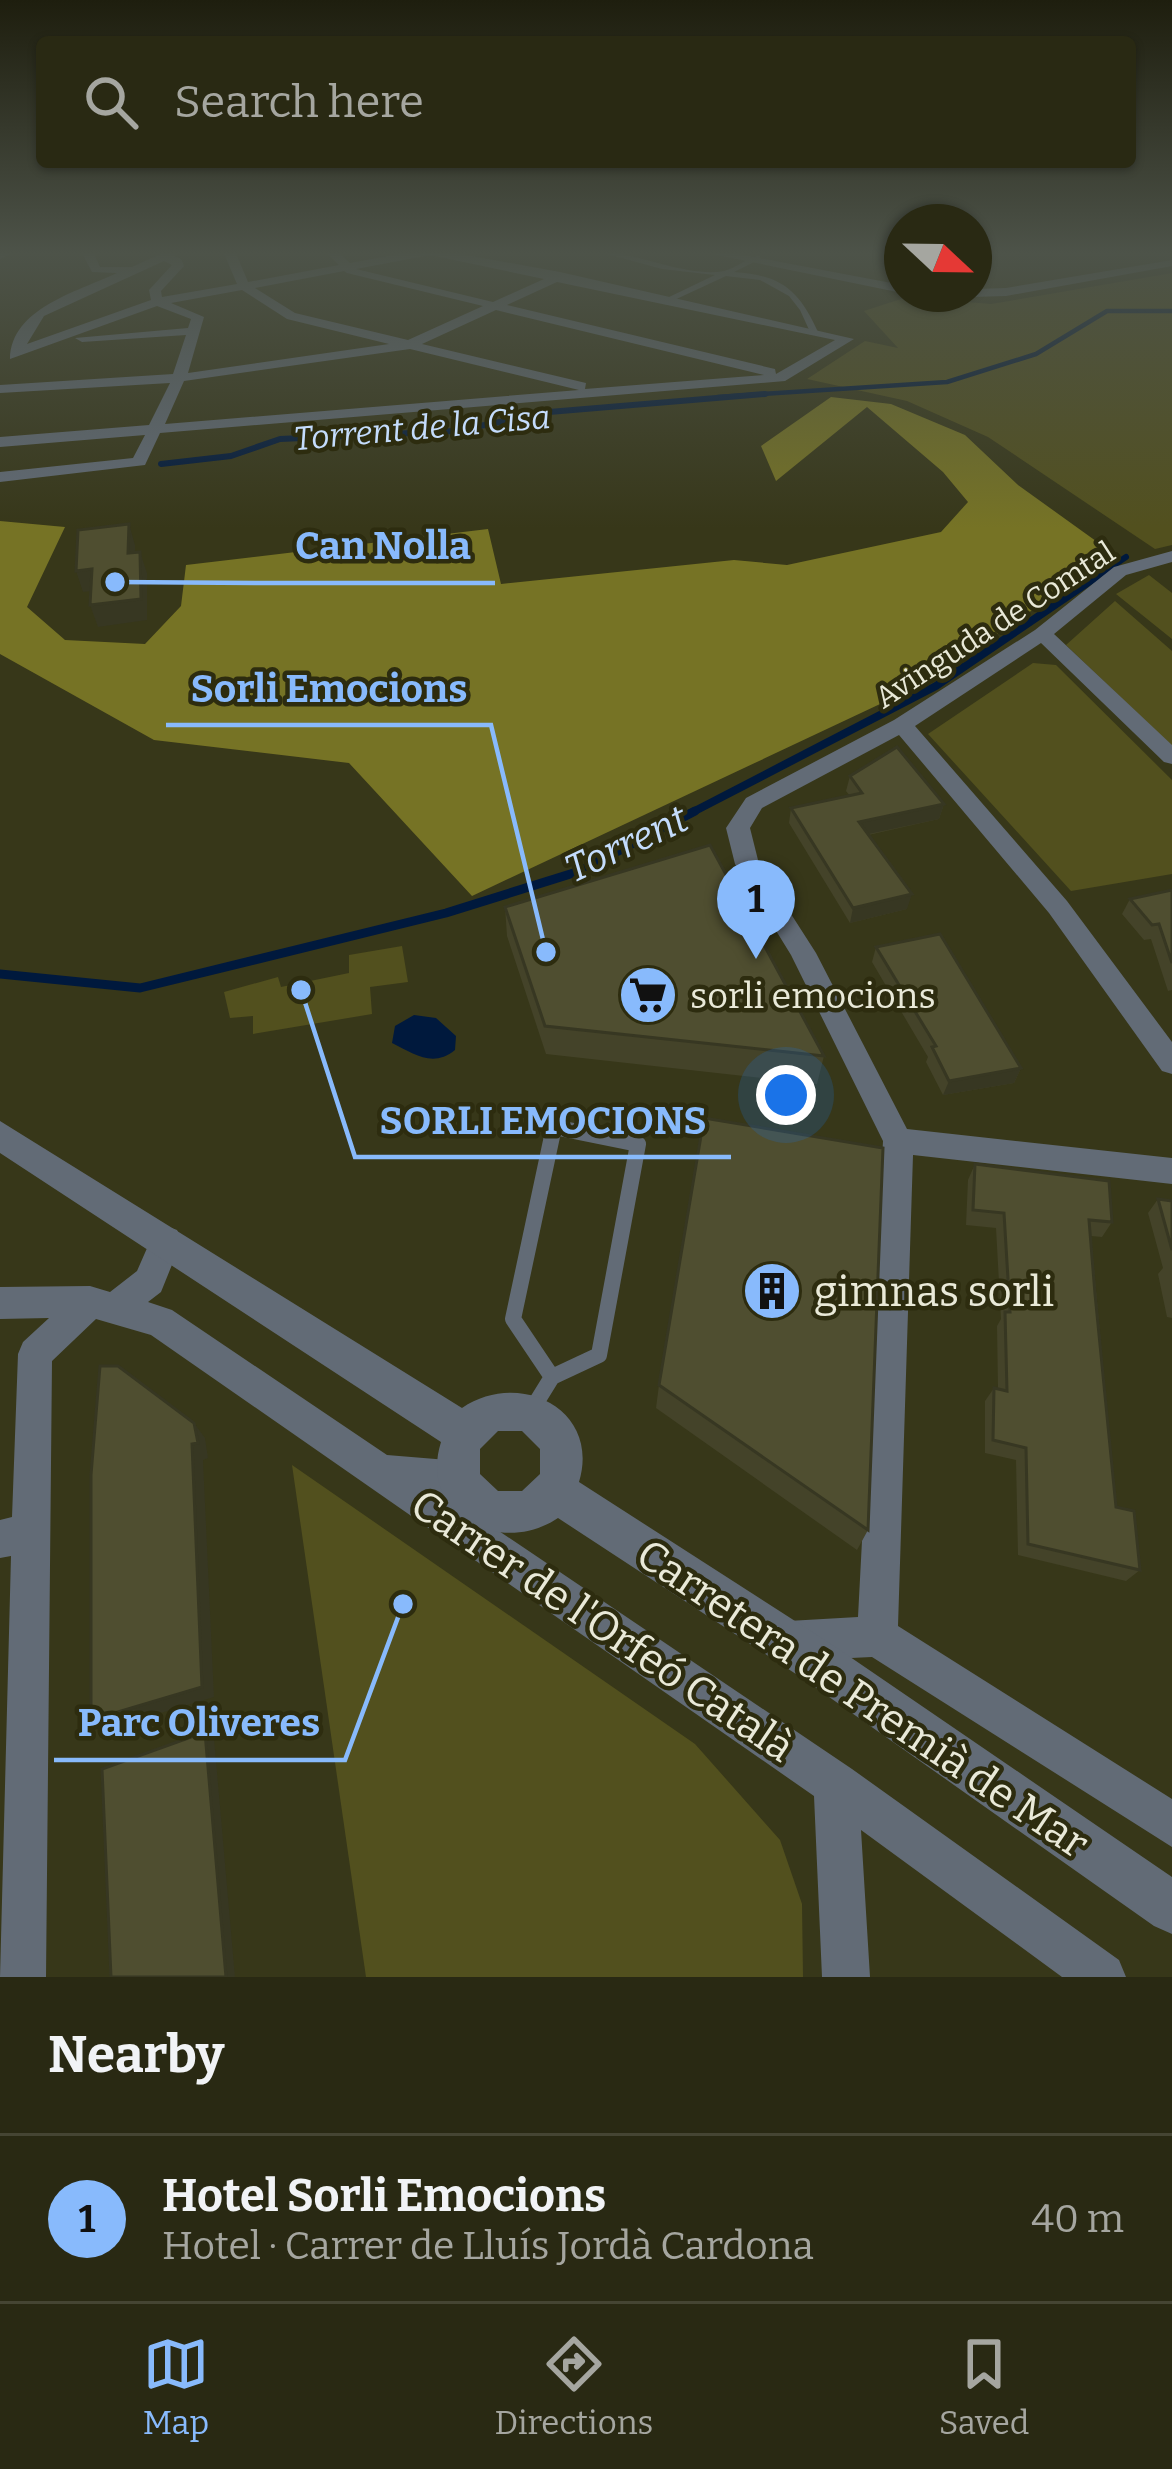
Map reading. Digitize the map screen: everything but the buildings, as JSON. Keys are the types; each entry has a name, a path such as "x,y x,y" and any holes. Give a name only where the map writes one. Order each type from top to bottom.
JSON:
{"street":[{"path":"21,343 0,385 179,377 412,343"},
{"path":"16,352 35,343"},
{"path":"0,478 139,462 191,343"},
{"path":"401,343 603,391"},
{"path":"662,343 785,377"},
{"path":"0,442 785,377 840,343"},
{"name":"Avinguda de Comtal","path":"898,1141 803,953 747,864 738,828 754,803 902,725 1042,634 1120,571 1168,561"},
{"path":"1042,634 1172,757"},
{"path":"902,725 1058,908 1172,1063"},
{"path":"0,1135 466,1434"},
{"path":"877,1636 898,1141 1172,1171"},
{"path":"22,1977 14,1824 16,1536 35,1354 102,1305 149,1281 166,1240"},
{"path":"0,1303 102,1305"},
{"name":"Carrer de l'Orfeó Català","path":"102,1305 160,1321 836,1785 1102,1977"},
{"path":"541,1394 562,1463 553,1490 536,1508 513,1516 490,1514 470,1500 460,1480 458,1456 466,1434 487,1415 541,1394"},
{"path":"381,1473 460,1480"},
{"name":"Carretera de Premià de Mar","path":"553,1490 787,1642 1172,1909"},
{"path":"513,1516 526,1572"},
{"path":"787,1642 877,1636 1172,1825"},
{"path":"836,1785 846,1977"}],"lane":[{"path":"554,1127 638,1144 598,1355 541,1394 513,1319 554,1127"}],"shaded area":[{"path":"862,343 898,348 894,343 1172,343 1172,545 1155,549 988,437 907,401 807,379"},
{"path":"831,397 891,404 965,435 1018,485 1114,554 929,681 472,896 349,763 154,740 0,654 0,521 65,527 27,607 65,640 145,644 181,606 186,565 488,529 501,584 734,560 787,565 941,532 968,502 943,472 867,407 776,481 761,446"},
{"path":"1149,575 1172,593 1172,639 1116,594"},
{"path":"1115,601 1172,651 1172,746 1066,645"},
{"path":"1033,663 1056,665 1172,780 1172,874 1071,891 928,734"},
{"path":"402,946 408,982 370,987 372,1014 253,1034 253,1016 230,1018 224,992 278,977 281,987 349,973 349,955"},
{"path":"292,1465 695,1744 780,1840 802,1904 803,1977 366,1977"}],"water":[{"path":"414,1015 436,1018 456,1036 455,1050 431,1059 392,1043 395,1026"}],"waterway":[{"name":"Torrent de la Cisa","path":"718,397 947,382 1036,354 1054,343"},
{"name":"Torrent de la Cisa","path":"161,464 231,456 280,439 455,431 549,412 765,394"},
{"name":"Torrent","path":"1092,580 1126,557"},
{"name":"Torrent","path":"689,814 936,686 1096,577"},
{"name":"Torrent","path":"0,974 140,988 446,913 580,871 695,811"}],"place":[{"name":"Can Nolla","path":"115,582"},
{"name":"Sorli Emocions","path":"546,952"},
{"name":"Hotel Sorli Emocions","path":"756,959"},
{"name":"SORLI EMOCIONS","path":"301,990"},
{"name":"sorli emocions","path":"648,995"},
{"name":"gimnas sorli","path":"772,1291"},
{"name":"Parc Oliveres","path":"403,1604"}]}
